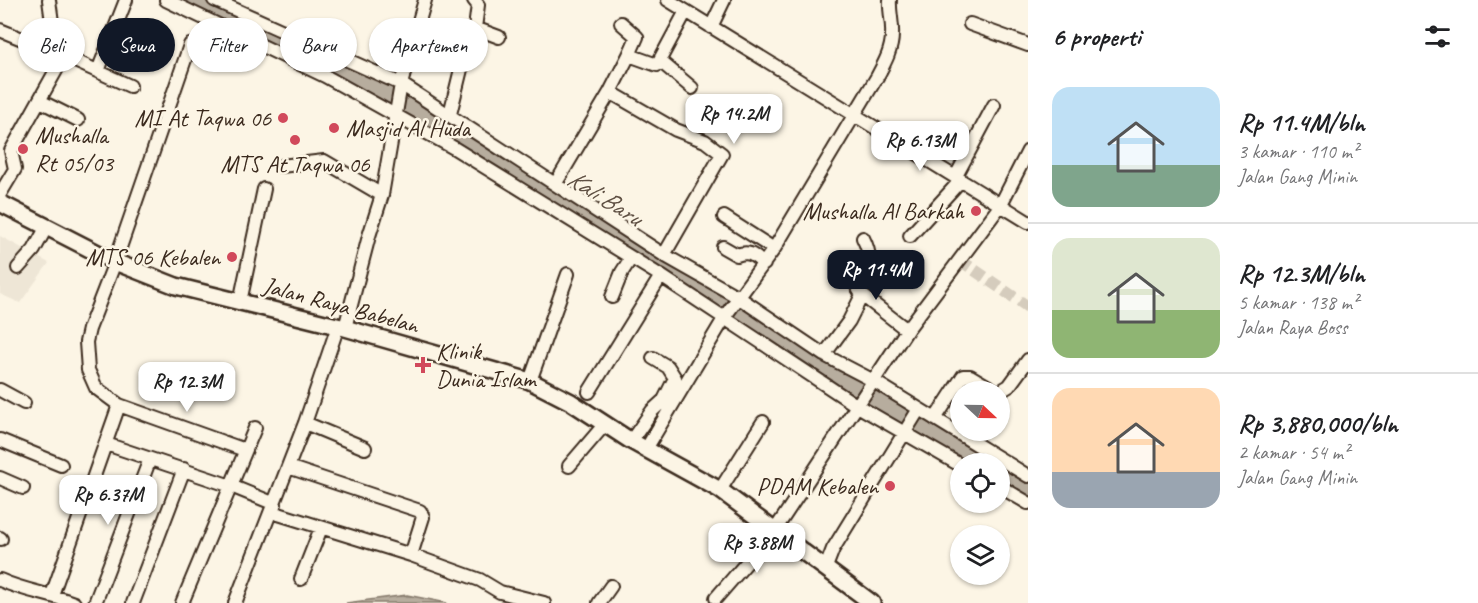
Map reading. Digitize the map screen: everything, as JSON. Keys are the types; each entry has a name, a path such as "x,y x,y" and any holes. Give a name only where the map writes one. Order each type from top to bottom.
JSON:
{"main road":[{"name":"Jalan Raya Babelan","path":"0,203 115,262 176,285 342,327 530,381 571,402 631,441 720,490 872,603"}],"street":[{"path":"49,0 51,18"},
{"path":"119,18 126,0"},
{"path":"166,0 396,110 661,276 824,355 917,412 935,418 1028,476"},
{"path":"214,0 450,114 664,255 857,403 950,459"},
{"path":"235,603 342,327 382,195 400,89 425,0"},
{"path":"474,0 478,6 475,28 499,38"},
{"path":"668,0 1028,222"},
{"path":"711,27 724,0"},
{"path":"646,449 731,308 774,249 877,77 890,49 892,36 890,0"},
{"path":"629,55 657,65 686,11"},
{"path":"556,183 610,92 637,37 621,23"},
{"path":"970,24 1028,45"},
{"path":"0,30 18,37"},
{"path":"187,54 115,262 89,329 86,355 93,384 119,405 245,450"},
{"path":"660,61 692,88"},
{"path":"0,194 15,169 10,155 11,151 55,72"},
{"path":"100,72 130,86"},
{"path":"450,114 460,72"},
{"path":"610,92 676,130 705,141 722,155 664,255"},
{"path":"40,101 78,120"},
{"path":"910,236 958,178 994,105"},
{"path":"716,598 775,530 870,383 1000,206 1028,151"},
{"path":"281,166 324,161 382,195"},
{"path":"240,302 264,189"},
{"path":"724,217 774,249"},
{"path":"18,268 34,250 46,228"},
{"path":"863,238 870,253 868,264 856,285 862,295 907,330"},
{"path":"723,247 736,254 751,253 764,264"},
{"path":"612,297 622,272 631,258"},
{"path":"530,381 568,274"},
{"path":"589,392 661,276"},
{"path":"824,355 849,321 862,295"},
{"path":"631,441 652,411 664,400 675,378 668,367 653,358"},
{"path":"1010,385 1028,360"},
{"path":"960,381 963,376 970,376 979,381"},
{"path":"0,390 24,403"},
{"path":"935,418 950,396"},
{"path":"43,597 106,444 119,405"},
{"path":"826,567 833,549 917,412"},
{"path":"720,490 763,422"},
{"path":"305,423 365,447"},
{"path":"569,466 605,424"},
{"path":"182,603 255,428"},
{"path":"0,440 61,465"},
{"path":"106,444 231,486 273,508 321,528 411,555 480,580 500,592 544,603"},
{"path":"95,603 150,459"},
{"path":"288,467 420,511 423,517 411,555"},
{"path":"133,603 184,469"},
{"path":"0,478 23,488"},
{"path":"1010,492 1028,503"},
{"path":"301,579 321,528"},
{"path":"0,580 43,597 74,603"},
{"path":"599,603 611,586"}],"shaded area":[{"path":"0,236 49,263 20,303 0,294"},
{"path":"407,595 447,603 346,603"}],"waterway":[{"name":"Kali Baru","path":"187,0 381,89 964,453"},
{"name":"Kali Baru","path":"1010,481 1028,492"}],"tunnel":[{"path":"960,260 1028,307"}],"place":[{"name":"MI At Taqwa 06","path":"283,118"},
{"name":"Masjid Al Huda","path":"334,128"},
{"name":"MTS At Taqwa 06","path":"295,140"},
{"name":"Mushalla Rt 05/03","path":"23,149"},
{"name":"Mushalla Al Barkah","path":"976,211"},
{"name":"MTS 06 Kebalen","path":"232,257"},
{"name":"Klinik Dunia Islam","path":"423,365"},
{"name":"PDAM Kebalen","path":"890,486"}]}
